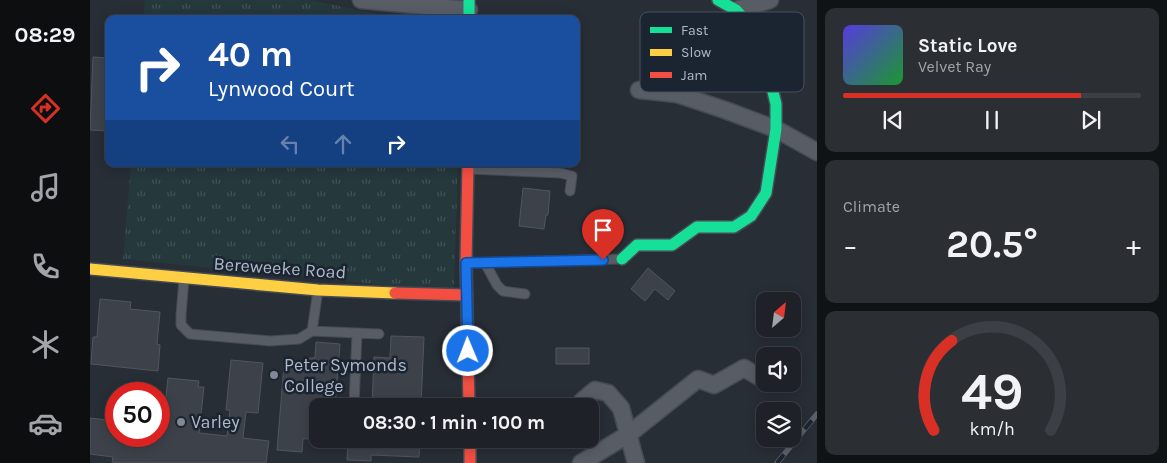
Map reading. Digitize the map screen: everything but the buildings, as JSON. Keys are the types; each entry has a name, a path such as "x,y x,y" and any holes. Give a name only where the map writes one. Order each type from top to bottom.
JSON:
{"main road":[{"path":"718,0 736,10"},
{"path":"622,260 638,245 672,245 697,227 734,227 751,216 766,193 776,129 776,104 773,92"},
{"path":"468,167 466,263 469,398"},
{"name":"Bereweeke Road","path":"90,269 318,290 467,295"},
{"path":"470,448 470,463"}],"street":[{"path":"361,0 469,9"},
{"path":"736,10 770,0"},
{"path":"658,92 677,94 776,129 815,146"},
{"path":"581,463 629,434 698,379 714,385 744,368 756,375"},
{"path":"586,398 595,390 608,393 621,408 636,463"}],"lane":[{"path":"481,167 560,173 572,176 570,190"},
{"path":"466,263 622,260"},
{"path":"484,263 497,285 503,291 525,294"},
{"path":"184,278 181,325 190,334 270,341 299,339 312,331 379,334"},
{"path":"312,331 318,290"},
{"path":"354,398 357,333"}],"green space":[{"path":"145,0 310,0 383,15 143,15"},
{"path":"131,167 458,167 454,292 123,259"}],"railway":[{"path":"777,463 817,414"}],"traffic: fast":[{"path":"469,0 469,15"},
{"path":"718,0 738,12"},
{"path":"622,259 637,245 672,245 697,227 734,227 751,216 766,193 776,129 776,104 773,92"}],"traffic: slow":[{"path":"90,269 318,290 395,293"}],"traffic: jam":[{"path":"468,167 466,263 469,398"},
{"path":"395,293 467,295"},
{"path":"470,448 470,463"}],"place":[{"name":"Peter Symonds College","path":"274,375"},
{"name":"Varley","path":"181,422"}],"route":[{"path":"468,351 466,263 603,260"}]}
